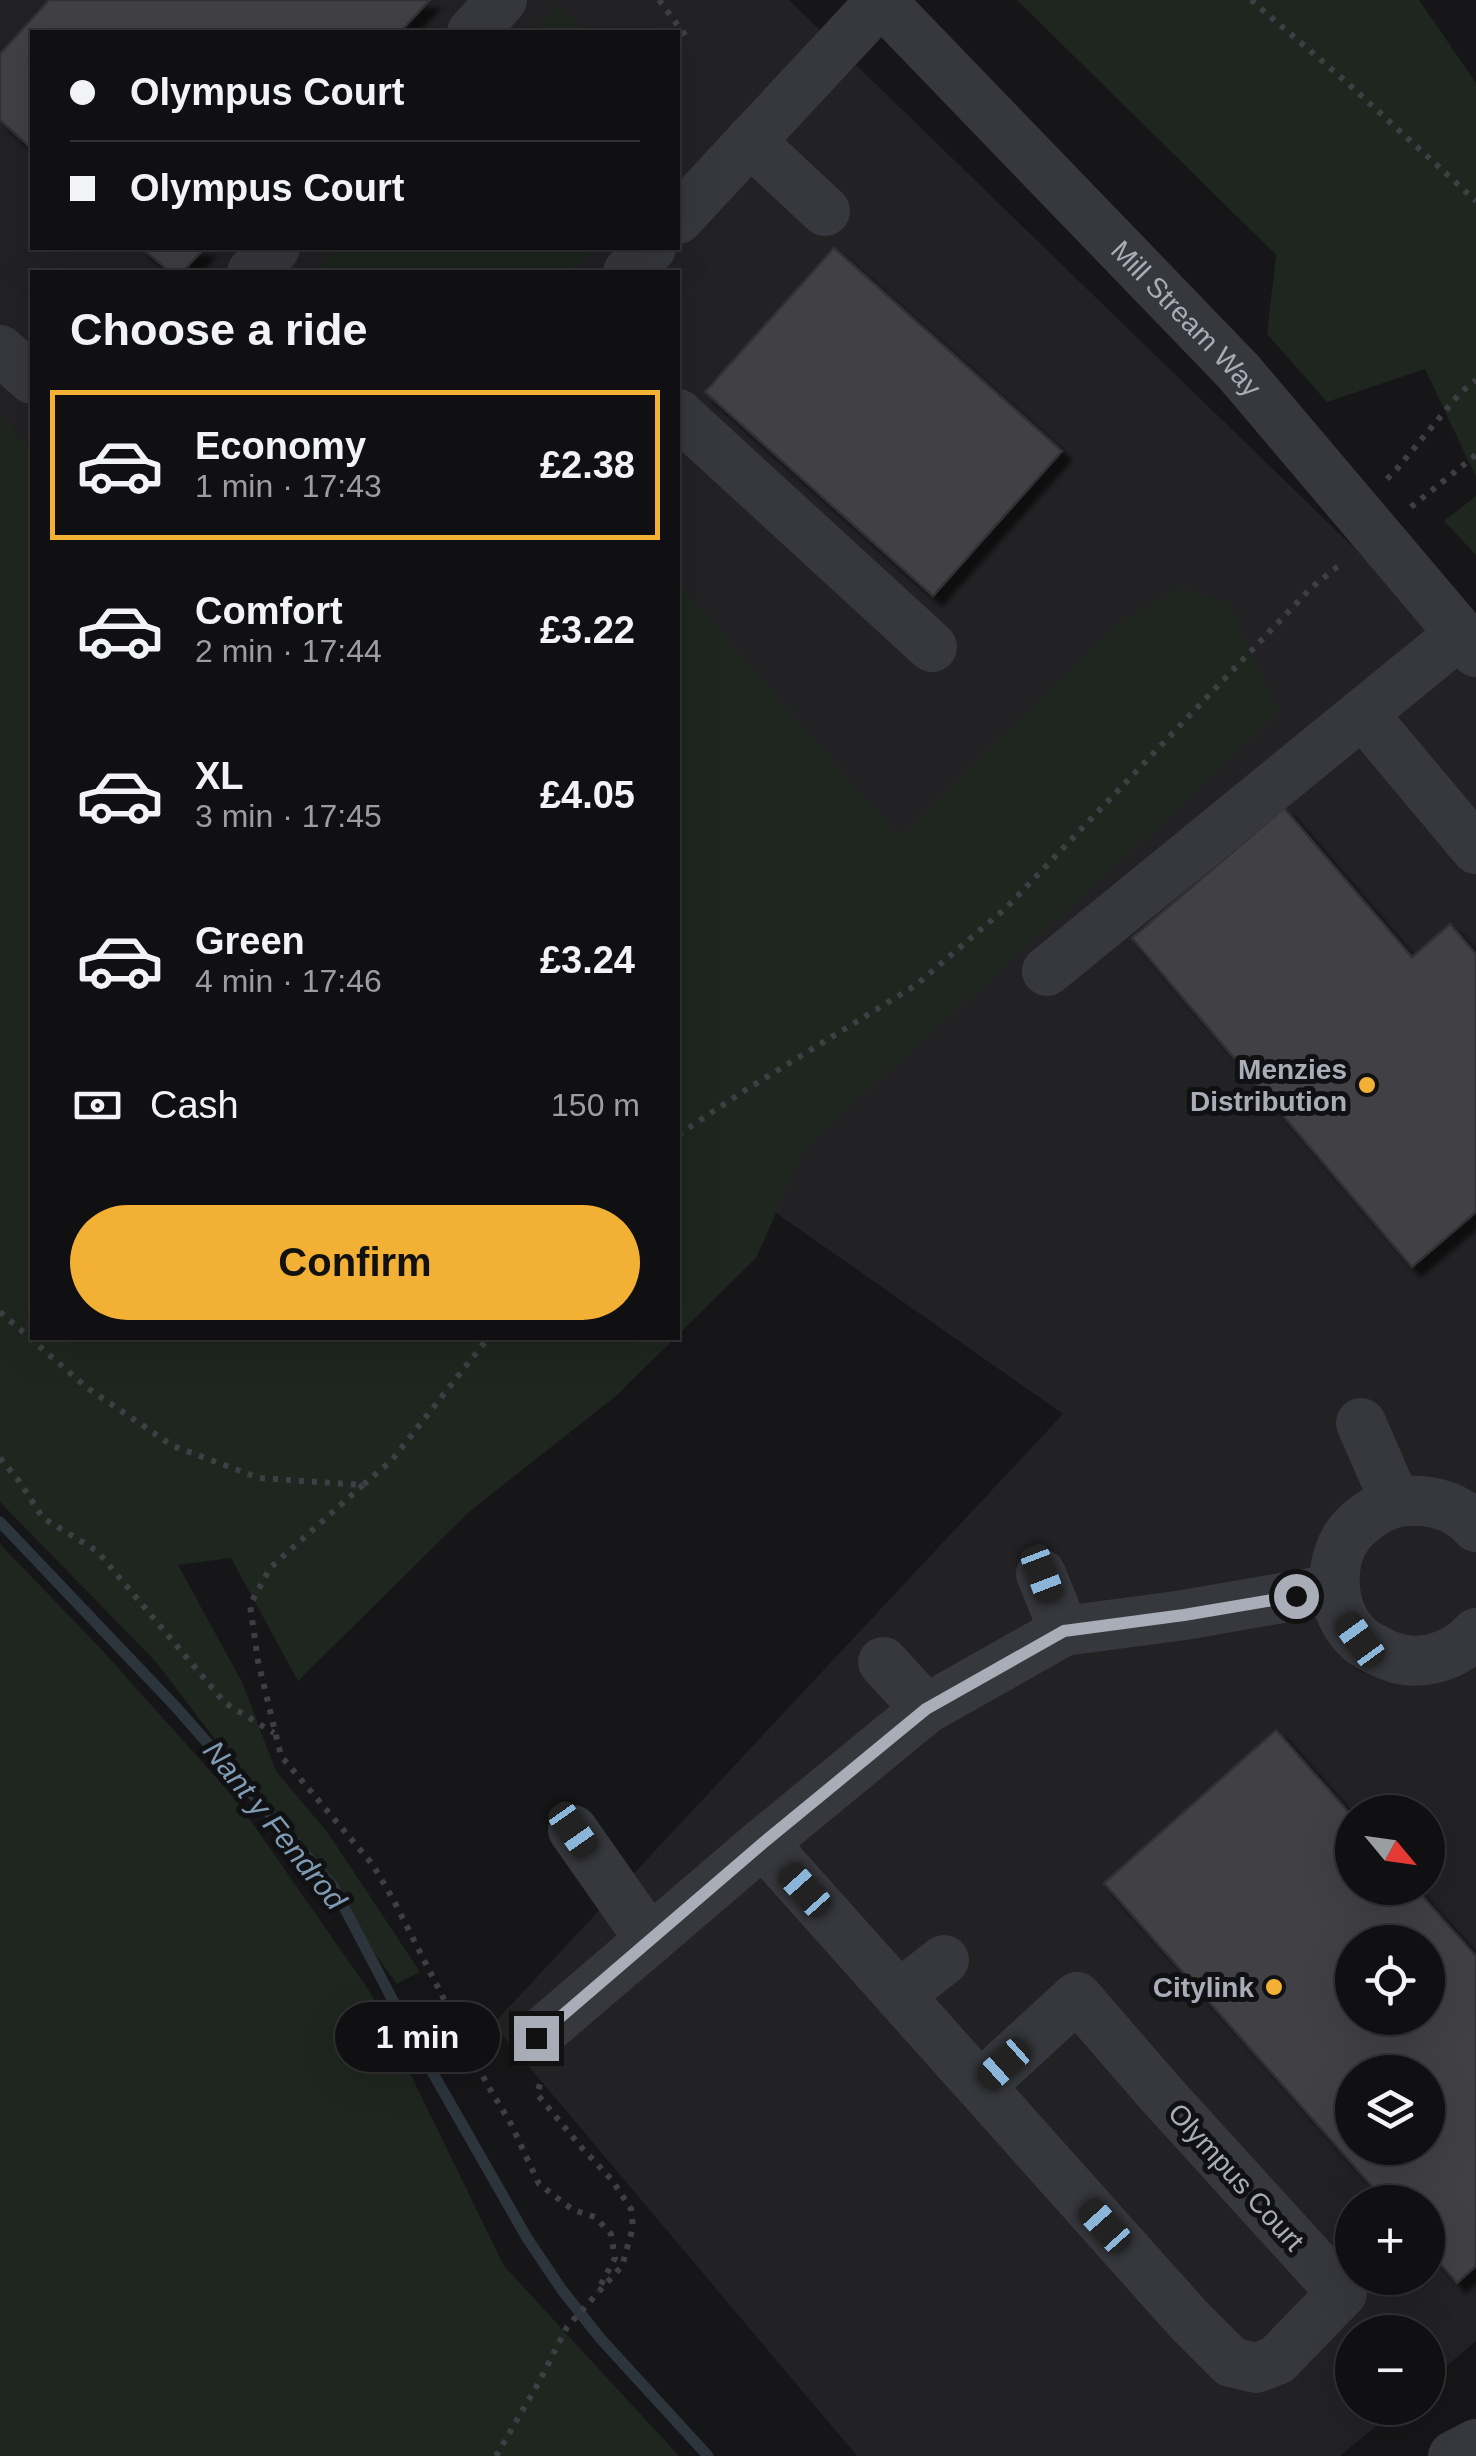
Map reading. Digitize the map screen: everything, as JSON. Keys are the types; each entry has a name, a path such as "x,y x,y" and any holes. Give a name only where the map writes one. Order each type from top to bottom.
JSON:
{"street":[{"path":"474,30 502,0"},
{"path":"680,217 881,0"},
{"name":"Mill Stream Way","path":"881,0 1238,372 1468,643"},
{"path":"750,142 825,210"},
{"path":"254,270 273,250"},
{"path":"630,270 649,250"},
{"path":"0,350 30,377"},
{"path":"680,416 932,647"},
{"path":"1047,971 1363,714 1468,643"},
{"path":"1363,714 1476,849"},
{"path":"1361,1423 1396,1502"},
{"path":"1476,1528 1448,1506 1424,1500 1396,1502 1368,1514 1348,1534 1336,1561 1334,1589 1343,1618 1360,1640 1393,1659 1412,1662 1440,1658 1476,1633"},
{"path":"1042,1574 1064,1631"},
{"path":"536,2038 926,1709 1064,1631 1334,1589"},
{"path":"883,1662 926,1709"},
{"path":"573,1830 650,1940"},
{"name":"Olympus Court","path":"763,1843 899,1996 1189,2320 1231,2362 1256,2368 1277,2360 1342,2293 1078,1997 980,2086"},
{"path":"899,1996 944,1960"},
{"path":"1453,2456 1476,2444"}],"path":[{"path":"659,0 688,38"},
{"path":"1251,0 1476,201"},
{"path":"680,1135 916,985 1007,906 1311,588 1366,520 1396,470 1460,393 1476,380"},
{"path":"1366,520 1476,455"},
{"path":"0,1312 30,1338"},
{"path":"32,1340 86,1387 173,1446 259,1478 363,1485"},
{"path":"486,1340 392,1460 270,1568 250,1605 258,1661 280,1756 373,1865 539,2184 573,2210 596,2217 612,2234 614,2258 597,2292"},
{"path":"0,1458 43,1518 98,1551 225,1703 275,1734"},
{"path":"496,2456 567,2326 622,2266 633,2227 630,2209 612,2180 536,2094 547,2057 536,2038"}],"shaded area":[{"path":"0,0 789,0 1476,666 1476,2341 1445,2367 1445,2315 1335,2315 1335,2425 1377,2425 1340,2456 857,2456 493,2024 1063,1414 680,1145 680,270 30,270 30,605 0,571"},
{"path":"1017,0 1419,0 1476,83 1476,477 1425,369 1327,402 1267,334 1276,255"},
{"path":"557,5 583,30 534,30"},
{"path":"335,250 593,250 573,270 316,270"},
{"path":"0,416 30,446 30,1340 673,1340 617,1395 469,1512 298,1681 231,1558 178,1565 242,1682 276,1771 328,1833 420,1972 397,1984 156,1662 0,1502"},
{"path":"1476,496 1476,555 1444,521"},
{"path":"680,584 899,837 1120,623 1182,586 1230,605 1279,713 804,1149 756,1258 680,1333"},
{"path":"0,1544 103,1651 237,1801 372,1995 504,2266 679,2456 0,2456"}],"building":[{"path":"49,0 430,0 402,30 30,30 30,147 0,120 0,54"},
{"path":"834,248 1062,451 933,596 705,392"},
{"path":"144,250 203,250 184,270 168,270"},
{"name":"Menzies Distribution","path":"1284,808 1412,957 1450,924 1476,954 1476,1212 1412,1267 1132,938"},
{"name":"Citylink","path":"1276,1730 1335,1797 1335,1905 1430,1905 1476,1956 1476,2266 1457,2283 1445,2269 1445,2185 1371,2185 1353,2165 1445,2165 1445,2055 1335,2055 1335,2144 1104,1883"}],"waterway":[{"name":"Nant y Fendrod","path":"0,1522 175,1706 333,1886 410,2033 527,2238 600,2338 708,2456"}],"place":[{"name":"Menzies Distribution","path":"1367,1085"},
{"name":"Citylink","path":"1274,1987"}],"route":[{"path":"536,2038 926,1709 1064,1631 1296,1596"}]}
